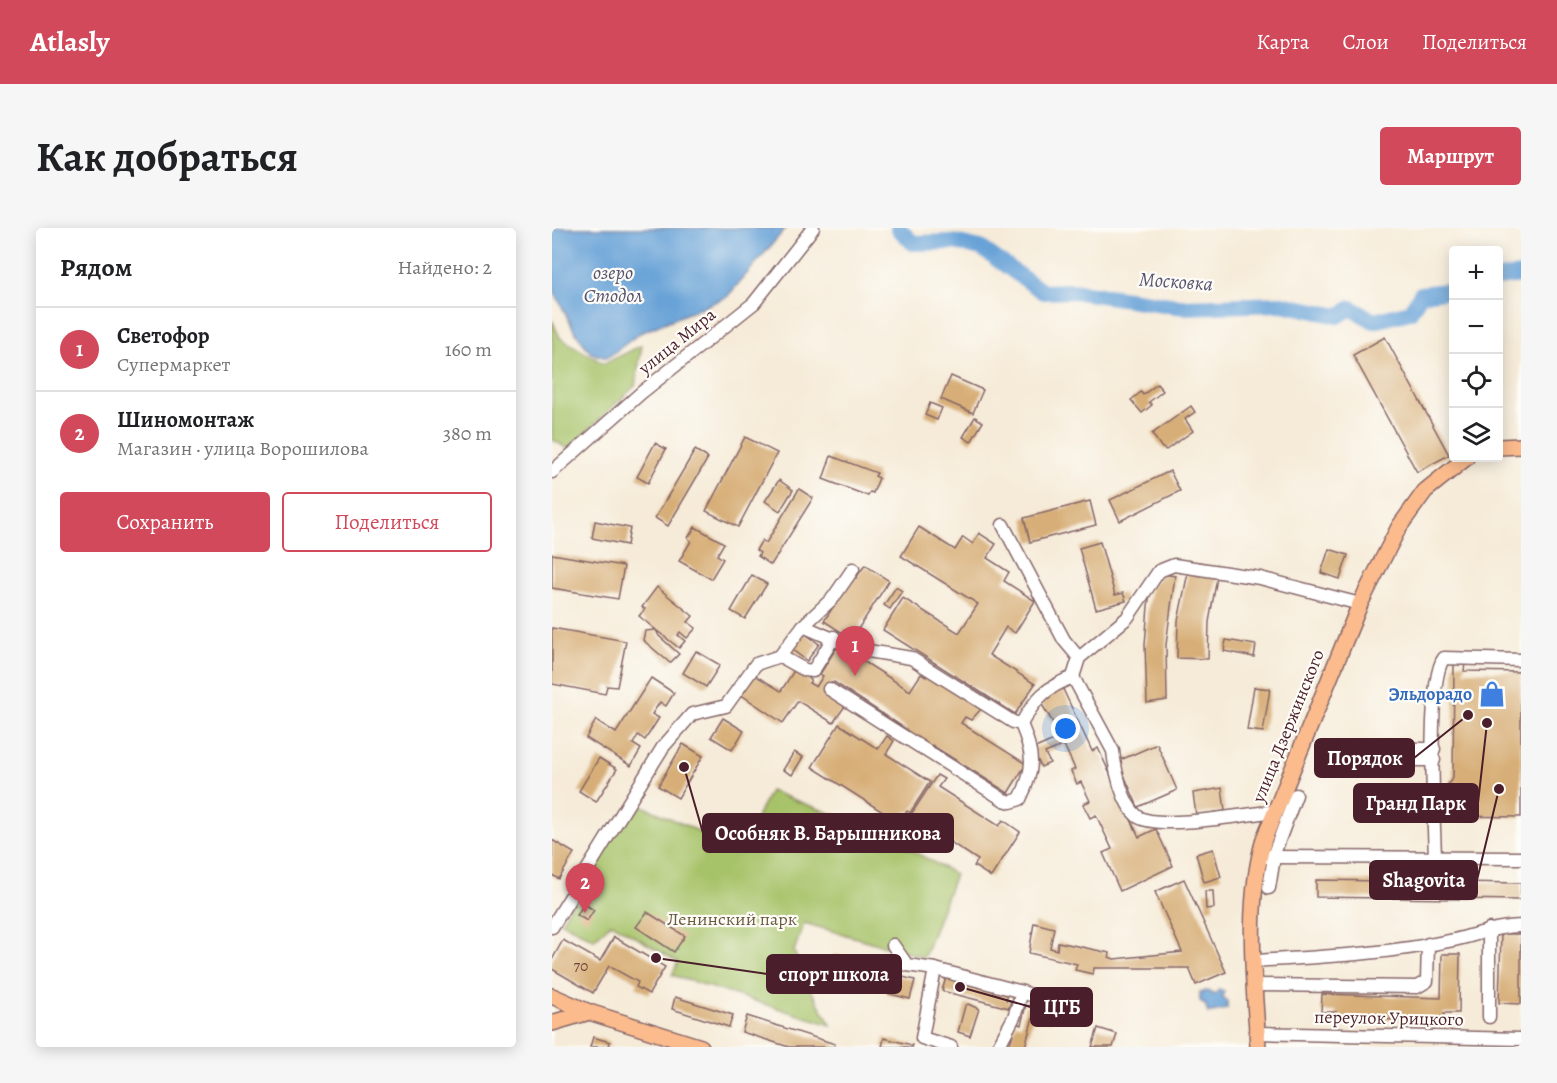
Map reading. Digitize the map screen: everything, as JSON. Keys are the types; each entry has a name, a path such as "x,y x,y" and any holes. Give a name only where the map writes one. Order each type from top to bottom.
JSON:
{"main road":[{"path":"1503,447 1521,446"},
{"name":"улица Дзержинского","path":"1257,1040 1254,894 1267,857 1275,811 1360,604 1412,508 1430,486 1461,462"},
{"path":"552,996 589,1012 701,1047"},
{"path":"552,1023 589,1012"}],"street":[{"name":"улица Мира","path":"552,472 641,393 754,303 813,228"},
{"path":"1003,525 1064,640 1079,658"},
{"path":"1021,724 1041,693 1073,677 1079,658 1127,618 1159,571 1174,565 1260,578 1360,604"},
{"path":"552,927 663,747 692,714 726,706 756,664 780,656 802,626 833,598 853,569"},
{"path":"802,626 856,649 910,658 1013,722 1021,724"},
{"path":"820,681 834,638"},
{"path":"780,656 1004,800 1011,802 1020,799 1030,777 1030,745 1021,724"},
{"path":"1435,857 1434,754 1437,673 1444,658 1521,660"},
{"path":"1073,677 1113,751 1114,765 1126,796 1137,815 1148,822 1166,823 1275,811"},
{"path":"1269,888 1267,857 1296,795"},
{"path":"1267,857 1521,858"},
{"path":"1254,962 1350,954 1428,944 1454,940 1489,929 1521,926"},
{"path":"1489,929 1489,1017"},
{"path":"1255,985 1417,987 1427,981 1428,944"},
{"path":"893,945 907,965 934,969 1022,992 1064,1006"},
{"path":"934,969 922,1038 951,1047"},
{"path":"998,1047 1014,1017 1022,992"},
{"name":"переулок Урицкого","path":"1257,1040 1521,1039"}],"green space":[{"path":"552,320 560,338 604,364 642,345 635,386 568,449 552,439"},
{"name":"Ленинский парк","path":"770,791 873,829 955,874 924,957 804,923 794,951 806,982 831,1025 672,975 678,962 612,923 594,939 561,922 634,802 740,850"}],"water":[{"name":"озеро Стодол","path":"552,228 786,228 727,297 640,333 607,358 591,353 575,332 552,287"},
{"path":"1219,989 1224,992 1222,996 1227,1001 1227,1009 1208,1013 1205,1004 1200,1001 1200,992 1207,991 1215,995"}],"building":[{"path":"1385,337 1449,455 1417,472 1353,355"},
{"path":"951,376 983,390 973,413 941,399"},
{"path":"1157,384 1163,391 1149,402 1152,405 1142,413 1131,400 1141,392 1143,395"},
{"path":"930,403 942,408 937,420 925,415"},
{"path":"1191,406 1195,412 1185,419 1193,431 1166,450 1162,448 1152,434"},
{"path":"975,417 983,422 971,442 963,437"},
{"path":"745,437 777,453 738,527 706,511"},
{"path":"655,443 666,449 648,483 637,477"},
{"path":"695,450 708,458 668,526 655,518"},
{"path":"831,456 877,473 875,476 879,478 873,493 870,492 868,496 823,479"},
{"path":"1170,471 1180,491 1120,521 1110,500"},
{"path":"779,480 793,490 780,511 765,501"},
{"path":"799,489 813,498 771,565 758,556 760,553 756,550 762,540 766,543"},
{"path":"1090,501 1096,525 1030,542 1024,518"},
{"path":"595,521 630,528 627,545 592,538"},
{"path":"695,527 724,543 717,555 723,559 711,579 679,561 691,541 688,538"},
{"path":"919,527 955,550 963,537 973,544 979,533 996,544 987,558 1009,572 1004,581 1035,601 1015,633 1006,627 989,655 1035,684 1015,714 883,630 903,598 959,633 978,604 901,556"},
{"path":"1100,542 1115,595 1123,593 1126,601 1096,609 1079,548"},
{"path":"1329,549 1348,555 1340,579 1321,573"},
{"path":"552,554 624,566 618,599 552,588"},
{"path":"865,565 889,581 858,629 869,637 863,646 824,621 853,576 856,578"},
{"path":"1189,567 1218,572 1209,622 1208,659 1177,658 1178,621"},
{"path":"1162,574 1175,576 1166,645 1167,700 1147,703 1145,645 1148,606 1151,588"},
{"path":"752,575 767,584 745,619 731,611"},
{"path":"657,587 693,616 688,622 696,628 687,638 680,632 678,635 685,641 679,648 639,616 645,609 642,607"},
{"path":"896,587 902,591 890,609 884,605"},
{"path":"552,628 626,641 617,687 607,686 605,694 552,684"},
{"path":"656,630 659,636 679,654 670,663 643,640 645,631"},
{"path":"803,632 819,644 807,661 790,648"},
{"path":"1226,640 1256,645 1254,657 1224,651"},
{"path":"838,645 910,691 921,674 926,677 929,672 982,708 971,720 965,717 961,723 1026,764 1008,793 932,745 930,749 904,732 906,729 834,682 826,694 845,706 833,723 798,701 783,723 740,694 753,674 781,691 795,669 811,680 809,683 816,687 823,676 820,674"},
{"path":"696,651 720,665 706,687 683,673"},
{"path":"1454,663 1465,663 1464,671 1521,672 1521,817 1453,816 1453,798 1447,786 1453,777"},
{"path":"651,678 674,693 666,706 660,702 652,714 659,718 645,740 638,735 633,744 641,749 631,766 586,738 596,720 616,733"},
{"path":"1062,687 1092,751 1098,748 1139,837 1156,829 1173,866 1120,891 1103,853 1112,849 1096,815 1090,818 1083,804 1090,801 1081,782 1077,784 1071,771 1075,769 1064,745 1045,753 1050,763 1041,767 1033,749 1056,739 1052,730 1057,729 1041,703 1045,701 1043,696"},
{"path":"1254,687 1270,689 1263,732 1247,730"},
{"path":"723,718 744,731 732,750 711,737"},
{"path":"839,724 878,749 887,736 894,741 886,754 930,782 910,813 907,811 895,830 884,823 889,816 812,767"},
{"path":"683,744 703,756 678,798 658,786"},
{"path":"1157,744 1177,790 1138,807 1118,761"},
{"path":"794,752 803,757 792,775 783,770"},
{"path":"599,758 617,769 596,802 579,791"},
{"path":"937,775 944,779 938,787 999,826 1003,820 1020,832 991,877 974,866 978,860 910,816"},
{"path":"1222,788 1225,811 1196,815 1193,793"},
{"path":"552,840 574,853 559,879 552,875"},
{"path":"1213,849 1221,877 1204,882 1196,854"},
{"path":"1184,879 1226,972 1196,985 1189,968 1094,968 1093,974 1075,970 1077,964 1029,953 1034,923 1054,928 1050,948 1057,950 1058,942 1110,953 1109,957 1114,959 1182,952 1155,892"},
{"path":"1316,880 1521,883 1521,900 1316,897"},
{"path":"1205,891 1213,891 1214,908 1206,909"},
{"path":"584,904 594,910 587,921 577,915"},
{"path":"647,912 685,936 674,952 636,927"},
{"path":"1501,934 1521,934 1521,1004 1499,1003"},
{"path":"614,937 665,967 649,994 636,987 638,982 609,966 593,993 552,969 552,960 563,940 600,961"},
{"path":"834,954 893,969 891,974 915,980 910,999 886,993 887,988 829,973"},
{"path":"1442,954 1460,954 1459,1013 1444,1013 1444,1021 1336,1018 1336,1012 1321,1012 1322,994 1441,998"},
{"path":"947,974 1009,991 1006,1000 1011,1001 1009,1008 942,991"},
{"path":"675,997 733,1015 729,1027 672,1009"},
{"path":"1031,1000 1055,1007 1051,1022 1033,1017 1025,1047 1009,1047 1016,1023 1021,1025 1026,1005 1030,1007"},
{"path":"968,1004 979,1009 970,1036 958,1032 965,1006"},
{"path":"747,1016 835,1044 834,1047 789,1047 742,1032"},
{"path":"1098,1028 1117,1034 1113,1047 1092,1047"},
{"path":"593,1037 610,1042 609,1047 590,1047"},
{"path":"884,1038 912,1045 912,1047 882,1047"}],"waterway":[{"name":"Московка","path":"898,228 913,243 954,242 981,248 1043,292 1072,291 1184,307 1282,304 1338,316 1351,308 1374,321 1410,312 1421,294 1449,291"},
{"name":"Московка","path":"1503,277 1521,275"}],"place":[{"name":"Светофор","path":"855,676"},
{"name":"Эльдорадо","path":"1492,694"},
{"name":"Порядок","path":"1468,715"},
{"name":"Гранд Парк","path":"1487,723"},
{"name":"Особняк В. Барышникова","path":"684,767"},
{"name":"Shagovita","path":"1499,789"},
{"name":"Шиномонтаж","path":"585,913"},
{"name":"спорт школа","path":"656,958"},
{"name":"ЦГБ","path":"960,987"}]}
